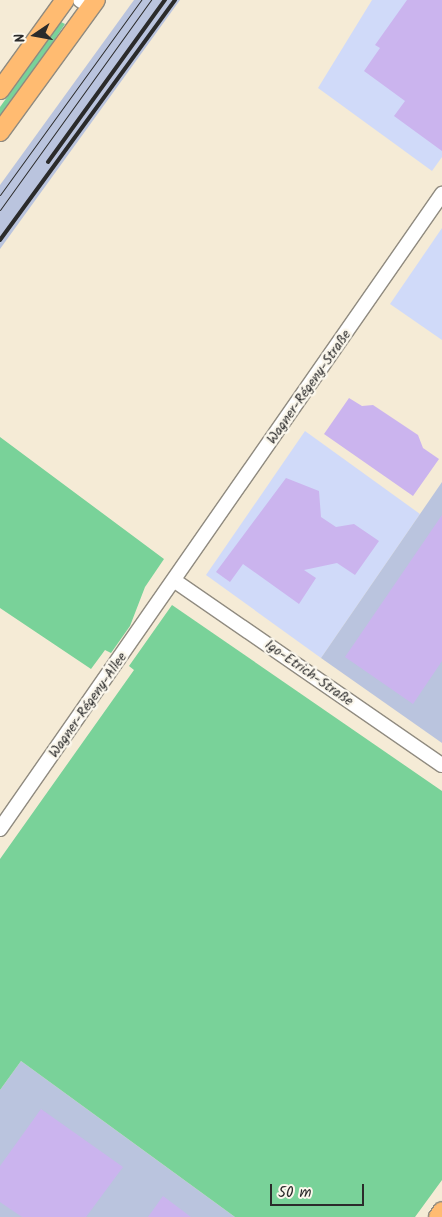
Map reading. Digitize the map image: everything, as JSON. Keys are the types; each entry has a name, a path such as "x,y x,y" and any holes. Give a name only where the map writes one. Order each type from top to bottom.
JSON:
{"main road":[{"path":"0,90 65,0"},
{"path":"0,132 89,2"},
{"path":"438,1217 442,1211"}],"street":[{"name":"Wagner-Régeny-Straße","path":"175,581 442,194"},
{"name":"Igo-Etrich-Straße","path":"175,581 442,765"},
{"name":"Wagner-Régeny-Allee","path":"0,829 175,581"}],"shaded area":[{"path":"134,0 180,0 0,249 0,185"},
{"path":"372,0 442,0 442,157 432,171 318,88"},
{"path":"442,228 442,340 390,304"},
{"path":"305,431 420,514 321,658 206,575"},
{"path":"442,482 442,743 321,658"},
{"path":"21,1061 235,1217 0,1217 0,1090"}],"green space":[{"path":"61,22 65,24 0,122 0,107"},
{"path":"0,437 164,559 145,587 130,626 111,653 105,650 91,669 0,608"},
{"path":"172,605 442,791 442,1180 415,1217 235,1217 21,1061 0,1090 0,859 134,670 129,666"}],"building":[{"path":"407,0 442,0 442,151 394,116 405,101 364,71 380,48 375,45"},
{"path":"349,398 362,406 373,405 418,435 423,448 439,459 413,496 324,434"},
{"path":"286,478 319,491 321,517 336,527 354,524 379,541 355,575 337,563 304,570 316,578 299,604 243,564 230,582 216,572"},
{"path":"442,515 442,661 413,704 345,657"},
{"path":"41,1109 123,1167 86,1217 22,1217 0,1202 0,1166"},
{"path":"163,1196 191,1217 148,1217"}],"tram line":[{"path":"0,195 141,0"},
{"path":"0,210 151,0"}],"railway":[{"path":"48,162 165,0"},
{"path":"0,240 175,0"}]}
